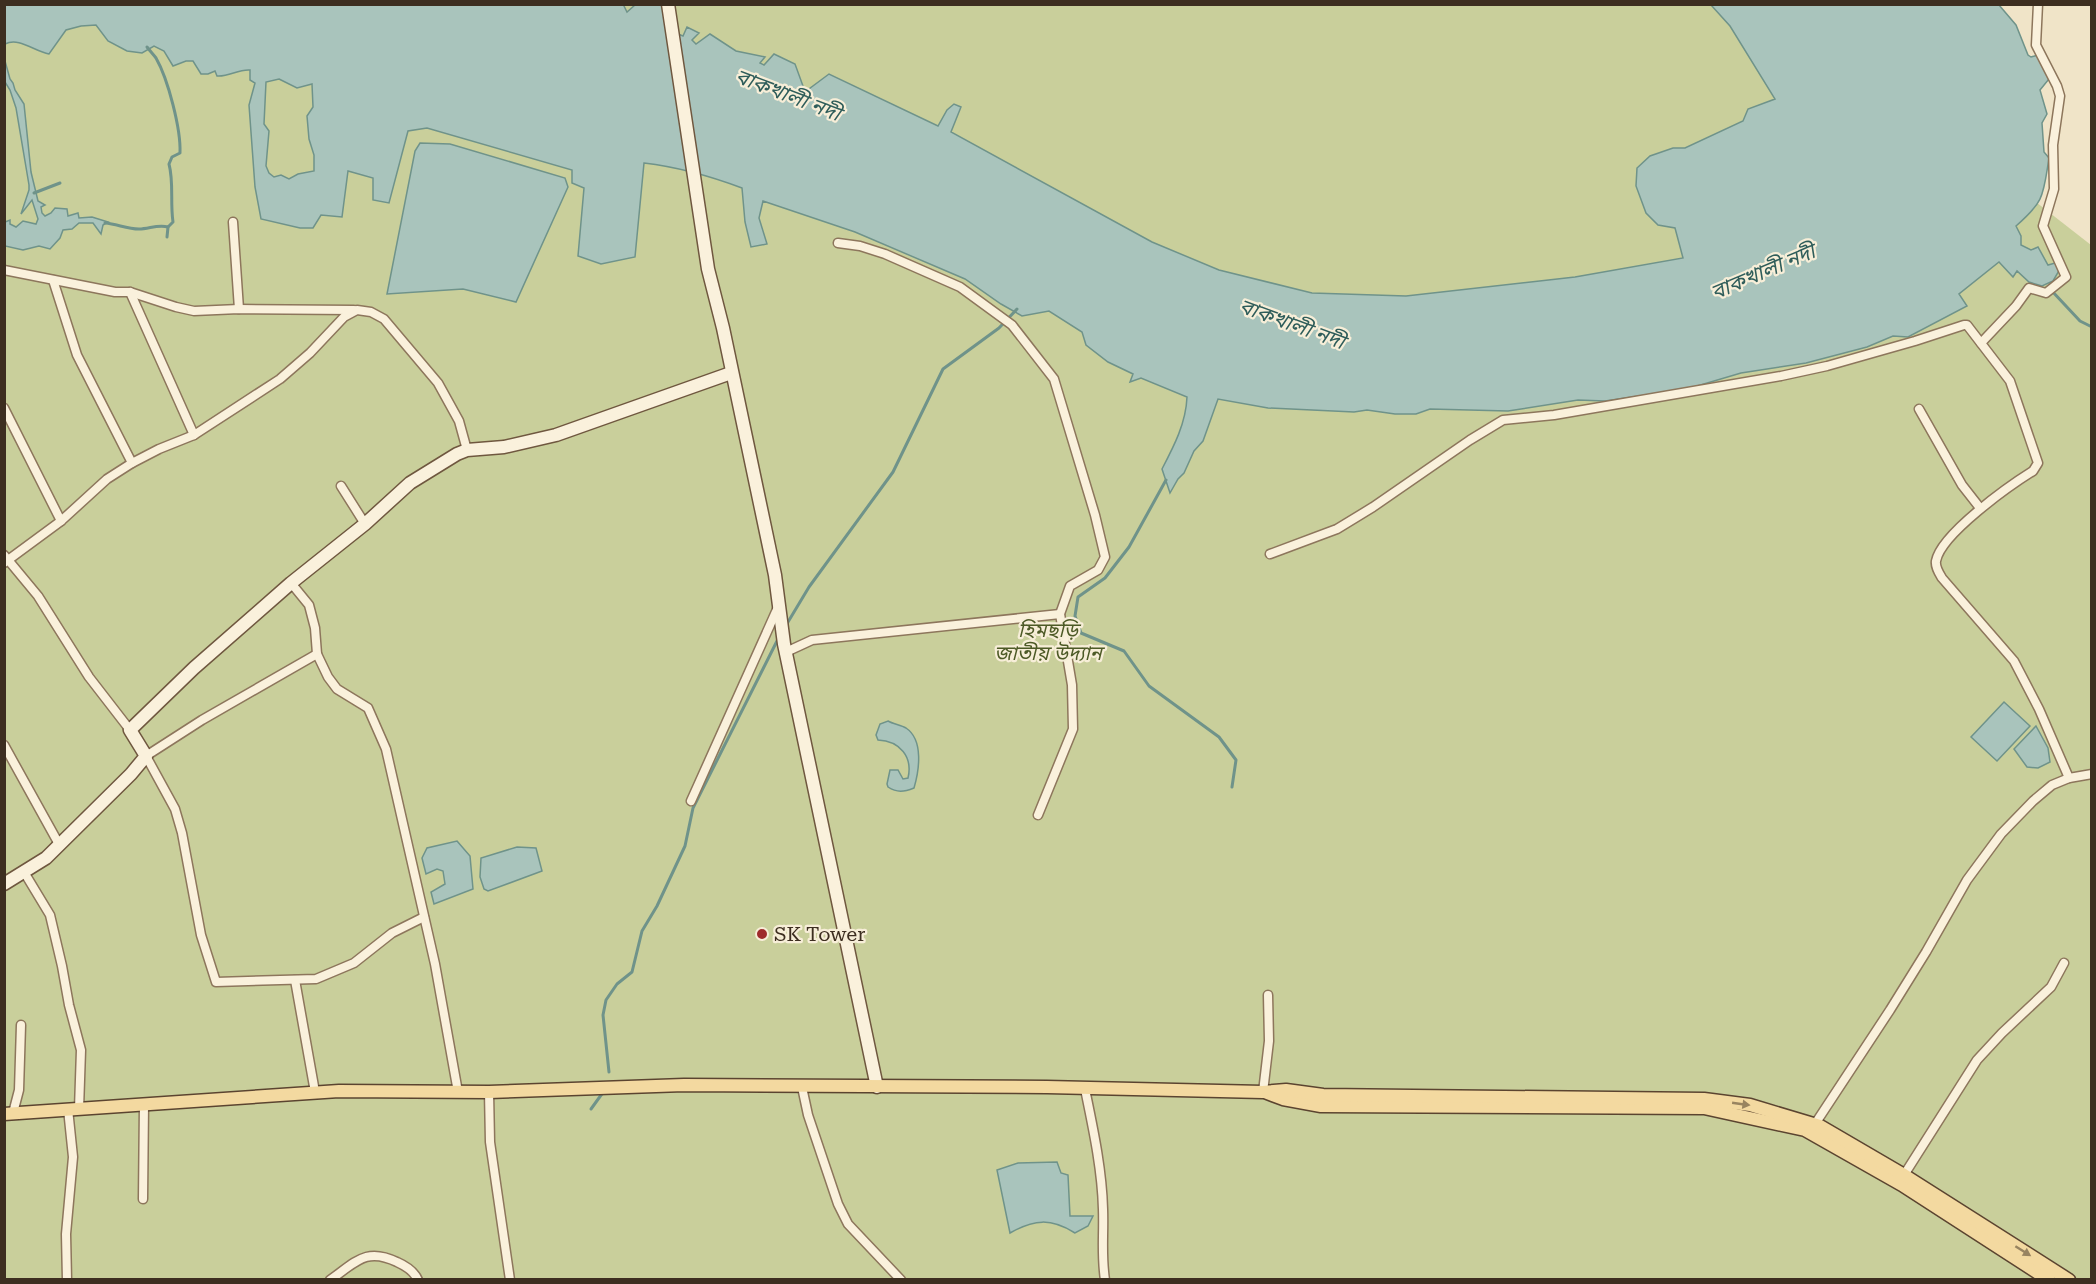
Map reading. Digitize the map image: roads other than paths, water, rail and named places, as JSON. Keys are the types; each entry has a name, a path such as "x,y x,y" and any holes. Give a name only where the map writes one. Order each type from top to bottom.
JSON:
{"main road":[{"path":"668,4 708,269 775,575 785,648 877,1087"},
{"path":"4,884 46,858 60,846 146,756 130,730 194,668 291,583 365,524 410,483 467,450 504,447 556,435 731,373"},
{"path":"9,1113 315,1092 489,1092 684,1085 1263,1092 1286,1090 1323,1095 1704,1099 1750,1105 1815,1124 1904,1175 2069,1280"},
{"path":"1263,1092 1283,1099 1321,1106 1704,1108 1805,1130 1902,1185 2049,1280"}],"street":[{"path":"1981,343 2016,306 2029,288 2046,292 2066,277 2043,226 2054,189 2054,145 2060,96 2036,45 2038,4"},
{"path":"233,222 239,309"},
{"path":"838,243 860,246 885,254 960,287 1012,325 1054,380 1095,515 1105,557 1098,570 1070,586 1060,614 1072,685 1073,729 1038,815"},
{"path":"4,270 115,292 130,292 194,311 239,309 371,312 384,319 438,383 459,421 467,450"},
{"path":"52,280 77,355 132,463"},
{"path":"130,292 194,435"},
{"path":"130,730 89,677 38,596 6,560 61,521 107,479 159,449 194,435 280,379 310,353 344,317 357,310"},
{"path":"1270,554 1346,524 1503,420 1554,415 1781,376 1838,363 1964,325 1970,328 1987,354 2010,381 2038,463 2033,471 1980,508 1939,552 1936,564 1942,578 2014,661 2039,709 2069,778"},
{"path":"4,408 61,521"},
{"path":"1919,409 1962,485 1980,508"},
{"path":"341,486 365,524"},
{"path":"291,583 309,604 315,628 317,654 328,677 337,689 368,708 375,720 394,777 435,964 458,1092"},
{"path":"691,801 779,605"},
{"path":"785,648 812,640 1060,614"},
{"path":"317,654 202,720 146,756 175,809 182,833 201,935 216,982 316,979 354,963 392,933 424,917"},
{"path":"4,745 60,846"},
{"path":"1815,1124 1890,1010 1967,880 2001,834 2052,785 2069,778 2091,774"},
{"path":"24,872 50,915 81,1050 73,1109 66,1234 67,1280"},
{"path":"1904,1175 1977,1060 2051,987 2064,963"},
{"path":"296,980 315,1092"},
{"path":"1263,1092 1269,1041 1268,995"},
{"path":"9,1113 19,1089 21,1025"},
{"path":"802,1087 808,1115 838,1204 848,1224 901,1280"},
{"path":"1085,1089 1094,1134 1103,1209 1102,1253 1105,1280"},
{"path":"489,1092 490,1142 510,1280"},
{"path":"143,1199 144,1104"},
{"path":"330,1280 368,1255 382,1254 406,1266 418,1280"}],"water":[{"name":"বাকখালী নদী","path":"623,4 627,12 635,5 662,5 668,30 683,36 687,27 699,33 692,40 696,44 710,34 736,51 765,57 760,63 764,65 774,54 795,64 803,86 794,94 798,97 829,74 938,126 947,110 954,104 961,107 951,132 1152,242 1219,270 1312,293 1406,296 1575,277 1683,258 1675,228 1658,225 1646,213 1636,186 1637,168 1650,156 1673,148 1685,148 1743,121 1748,109 1775,99 1730,26 1711,5 1999,5 2016,25 2028,55 2031,57 2038,55 2049,79 2040,90 2047,114 2042,123 2044,152 2049,158 2044,189 2033,210 2016,226 2021,236 2021,245 2031,250 2038,247 2048,265 2055,263 2060,269 2053,281 2042,286 2029,282 2017,271 2013,277 1999,262 1959,294 1967,306 1908,337 1893,336 1867,347 1806,363 1741,373 1687,389 1605,401 1578,400 1508,411 1430,409 1416,414 1367,410 1354,412 1268,408 1218,399 1203,441 1194,451 1184,473 1170,493 1162,469 1182,425 1187,397 1141,378 1130,382 1133,374 1108,362 1086,345 1082,332 1049,311 1022,316 965,279 855,232 763,201 759,218 767,244 751,247 745,222 742,188 694,172 644,163 635,257 601,264 578,256 584,188 572,183 572,170 427,128 408,131 389,203 373,200 373,178 348,171 342,217 321,215 313,228 300,228 261,219 255,187 249,105 255,83 250,80 250,70 217,76 215,71 201,74 193,61 173,66 164,51 154,46 142,53 127,51 108,41 96,25 66,30 49,54 21,43 5,44 5,5","holes":["279,79 297,88 312,84 313,107 307,116 309,139 314,155 314,171 298,174 289,179 281,175 274,177 266,166 269,131 264,124 266,82"]},
{"path":"5,61 10,79 24,104 31,172 38,201 45,205 41,207 42,213 45,216 55,208 67,209 68,216 78,213 79,218 92,217 108,222 103,225 101,234 93,223 79,223 72,229 63,230 60,238 50,249 39,246 23,250 5,246 5,222 10,220 10,224 16,227 23,221 36,224 38,219 32,200 21,214 29,185 16,108 5,82"},
{"path":"420,143 450,144 565,178 568,187 516,302 463,289 387,294 415,151"},
{"path":"2004,702 2030,726 1997,761 1971,737"},
{"path":"888,721 906,728 916,740 919,756 914,788 901,791 888,787 890,770 898,770 903,779 908,778 909,763 903,752 893,743 878,740 876,735 880,724"},
{"path":"2036,726 2048,748 2050,762 2038,768 2027,767 2014,749"},
{"path":"457,841 470,856 473,889 434,904 431,892 445,884 443,871 437,869 426,874 422,858 427,848"},
{"path":"517,847 536,848 542,871 488,891 484,889 480,877 481,858"},
{"path":"1057,1162 1061,1173 1068,1175 1070,1216 1093,1216 1088,1226 1075,1233 1058,1225 1042,1222 1027,1225 1010,1233 997,1170 1018,1163"}],"waterway":[{"path":"105,223 139,229 168,227 173,222 169,164 172,157 180,153 180,143 173,104 165,78 156,58 147,47"},
{"path":"34,193 60,183"},
{"path":"167,237 168,227"},
{"path":"2051,290 2080,321 2092,327"},
{"path":"785,627 809,587 893,472 943,369 999,328 1017,309"},
{"path":"1166,480 1129,547 1105,578 1078,597 1075,616 1081,633 1124,651 1149,686 1219,737 1236,760 1232,787"},
{"path":"609,1072 603,1015 606,1000 617,984 632,972 642,931 657,906 685,846 693,808 779,637"},
{"path":"591,1109 604,1091"}],"place":[{"name":"SK Tower","path":"762,934"}],"park label":[{"name":"হিমছড়ি জাতীয় উদ্যান","path":"1048,642"}]}
